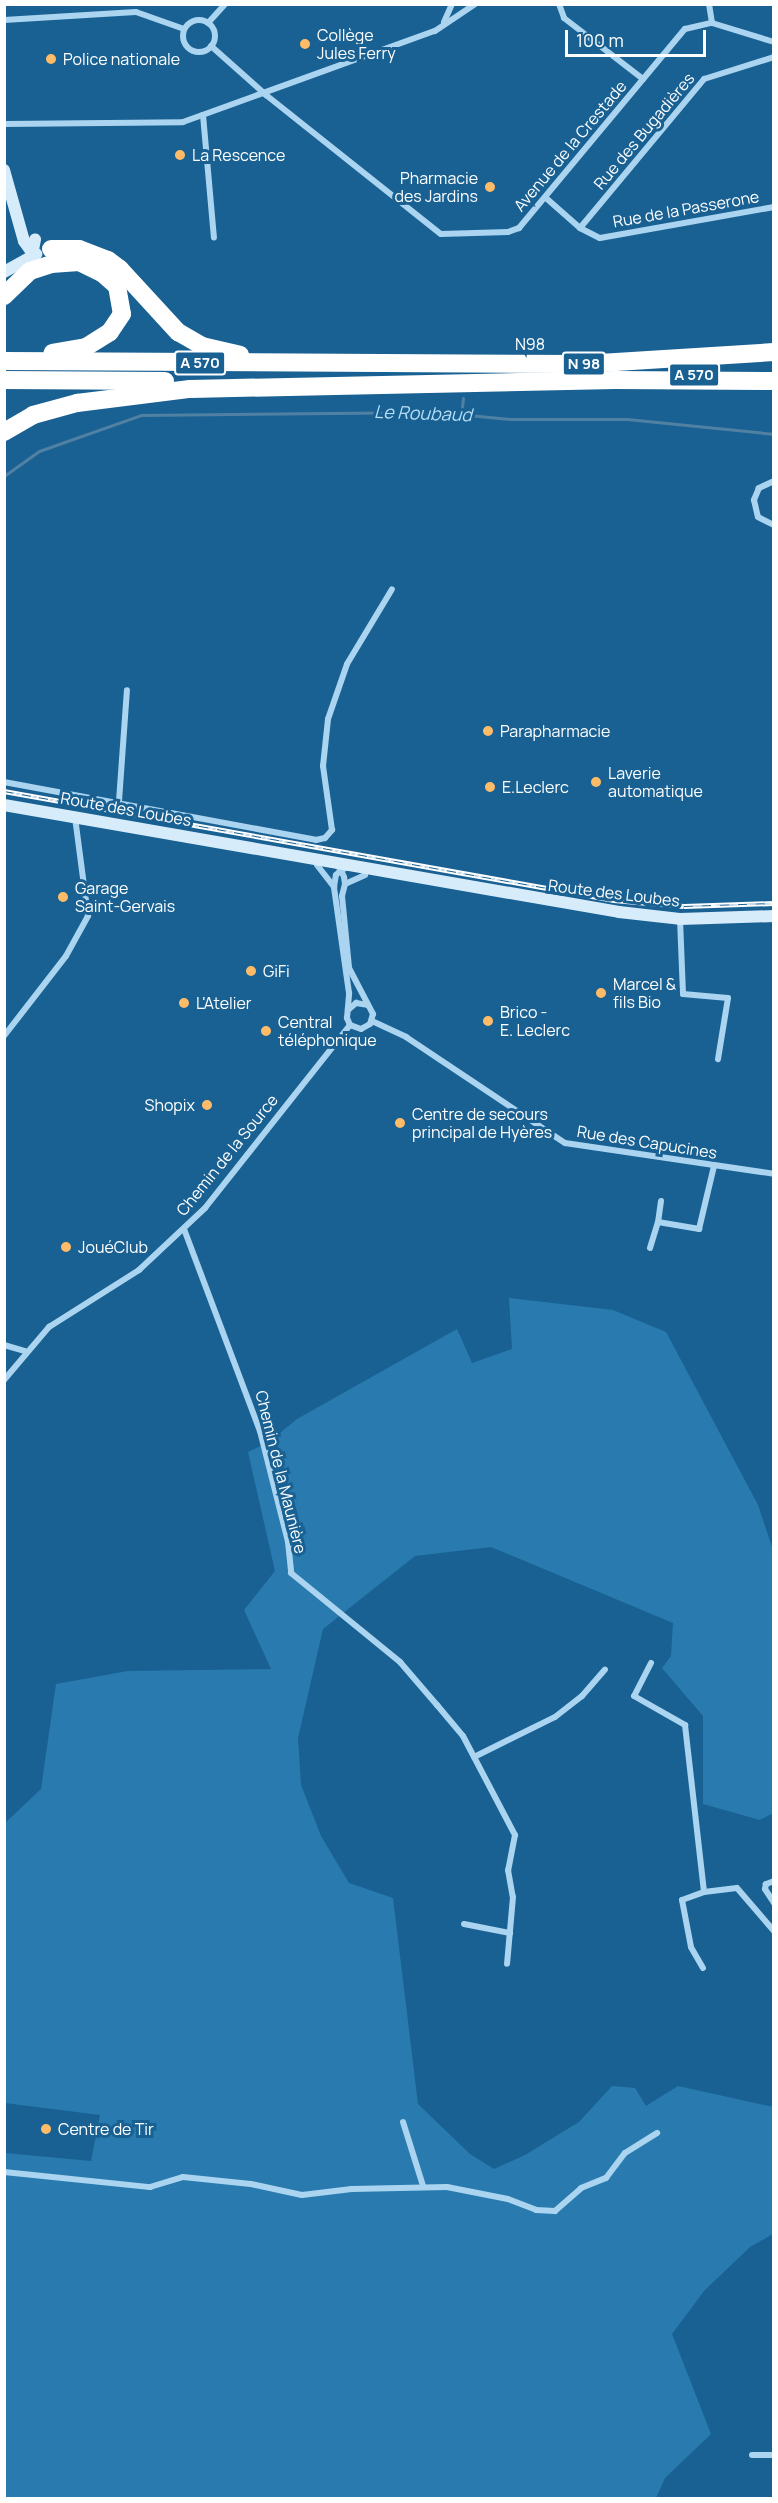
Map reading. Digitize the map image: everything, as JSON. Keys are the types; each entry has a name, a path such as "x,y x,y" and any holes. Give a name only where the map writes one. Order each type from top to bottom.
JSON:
{"highway":[{"path":"4,355 73,351 99,341 110,332 122,314 117,286 102,273 65,257 40,259 31,245"},
{"path":"51,249 79,249 108,260 120,269 178,332 202,346 241,355 395,364"},
{"path":"4,296 30,271 51,264 79,262"},
{"name":"N98","path":"395,364 584,364 774,352"},
{"name":"A 570","path":"4,362 395,364"},
{"name":"N 98","path":"4,380 477,382 615,380 774,369"},
{"path":"615,380 774,381"},
{"path":"4,432 50,410 147,393 477,382"}],"main road":[{"path":"4,170 31,245"},
{"path":"31,245 51,249"},
{"path":"7,269 31,245"},
{"path":"4,286 31,245"},
{"name":"Route des Loubes","path":"4,805 298,857 337,865 365,875 451,885 680,919 774,916"},
{"path":"4,813 19,807"},
{"name":"Route des Loubes","path":"298,857 317,865 355,865 451,885"}],"street":[{"path":"208,23 225,4"},
{"path":"442,25 452,4"},
{"path":"4,124 32,126 183,122 238,105 391,48 442,25 475,4"},
{"path":"559,4 564,18 643,80"},
{"path":"709,4 712,23 774,42"},
{"path":"4,20 136,12 184,29"},
{"path":"193,20 208,23 215,34 211,46 201,51 189,48 184,29 193,20"},
{"name":"Avenue de la Crestade","path":"211,46 266,95 441,234 514,231 546,198 685,29 712,23"},
{"name":"Rue des Bugadières","path":"580,228 704,79 774,57"},
{"path":"203,115 214,238"},
{"name":"Rue de la Passerone","path":"546,198 580,228 600,238 774,207"},
{"path":"774,481 759,488 754,500 759,517 774,525"},
{"path":"4,782 119,801 316,840 325,838 332,830 323,749 338,690 346,664 392,589"},
{"path":"119,801 127,690"},
{"path":"4,1036 66,956 88,916 75,816"},
{"path":"317,865 334,887"},
{"path":"337,865 345,884 342,896 349,968 368,1005 372,1021 361,1029 350,1025 349,993 334,887 337,865"},
{"path":"345,884 365,875"},
{"path":"680,919 683,994 728,998 718,1059"},
{"path":"348,1010 356,1003 368,1005"},
{"name":"Rue des Capucines","path":"372,1021 430,1053 565,1143 774,1174"},
{"name":"Chemin de la Source","path":"4,1380 25,1351 58,1321 139,1270 184,1229 350,1025"},
{"path":"658,1222 699,1229 714,1166"},
{"path":"650,1248 658,1222 661,1201"},
{"name":"Chemin de la Maunière","path":"184,1229 260,1431 288,1542 291,1573 400,1662 463,1736 515,1835 508,1870 513,1897 507,1964"},
{"path":"4,1345 25,1351"},
{"path":"651,1663 634,1696 685,1725 704,1892"},
{"path":"474,1757 555,1717 582,1696 605,1670"},
{"path":"774,1881 766,1884 765,1889 774,1903"},
{"path":"704,1968 691,1947 682,1900 704,1892 737,1888 774,1931"},
{"path":"464,1924 510,1933"},
{"path":"403,2122 423,2186"},
{"path":"4,2172 150,2187 183,2177 251,2184 302,2195 423,2186 447,2187 508,2199 536,2210 555,2211 581,2188 606,2178 625,2153 657,2133"},
{"path":"752,2455 774,2455"}],"shaded area":[{"path":"509,1298 613,1310 666,1332 758,1505 773,1550 773,1813 760,1820 703,1804 703,1716 662,1668 671,1656 673,1623 491,1547 415,1556 323,1629 298,1738 301,1785 321,1836 349,1883 393,1898 418,2104 470,2154 494,2169 525,2155 579,2122 612,2086 635,2088 646,2106 678,2086 773,2107 773,2234 750,2247 704,2291 672,2334 711,2434 665,2478 656,2498 5,2498 5,2153 91,2161 100,2115 5,2103 5,1823 41,1789 56,1684 128,1671 271,1669 244,1610 275,1571 248,1452 269,1442 297,1419 457,1329 472,1363 512,1349"}],"waterway":[{"path":"461,417 463,398"},
{"name":"Le Roubaud","path":"4,476 39,451 141,415 438,412 511,419 627,419 774,434"}],"railway":[{"path":"4,791 614,900 684,906 774,903"}],"place":[{"name":"Collège Jules Ferry","path":"305,44"},
{"name":"Police nationale","path":"51,59"},
{"name":"La Rescence","path":"180,155"},
{"name":"Pharmacie des Jardins","path":"490,187"},
{"name":"Parapharmacie","path":"488,731"},
{"name":"Laverie automatique","path":"596,782"},
{"name":"E.Leclerc","path":"490,787"},
{"name":"Garage Saint-Gervais","path":"63,897"},
{"name":"GiFi","path":"251,971"},
{"name":"Marcel & fils Bio","path":"601,993"},
{"name":"L'Atelier","path":"184,1003"},
{"name":"Brico - E. Leclerc","path":"488,1021"},
{"name":"Central téléphonique","path":"266,1031"},
{"name":"Shopix","path":"207,1105"},
{"name":"Centre de secours principal de Hyères","path":"400,1123"},
{"name":"JouéClub","path":"66,1247"},
{"name":"Centre de Tir","path":"46,2129"}]}
